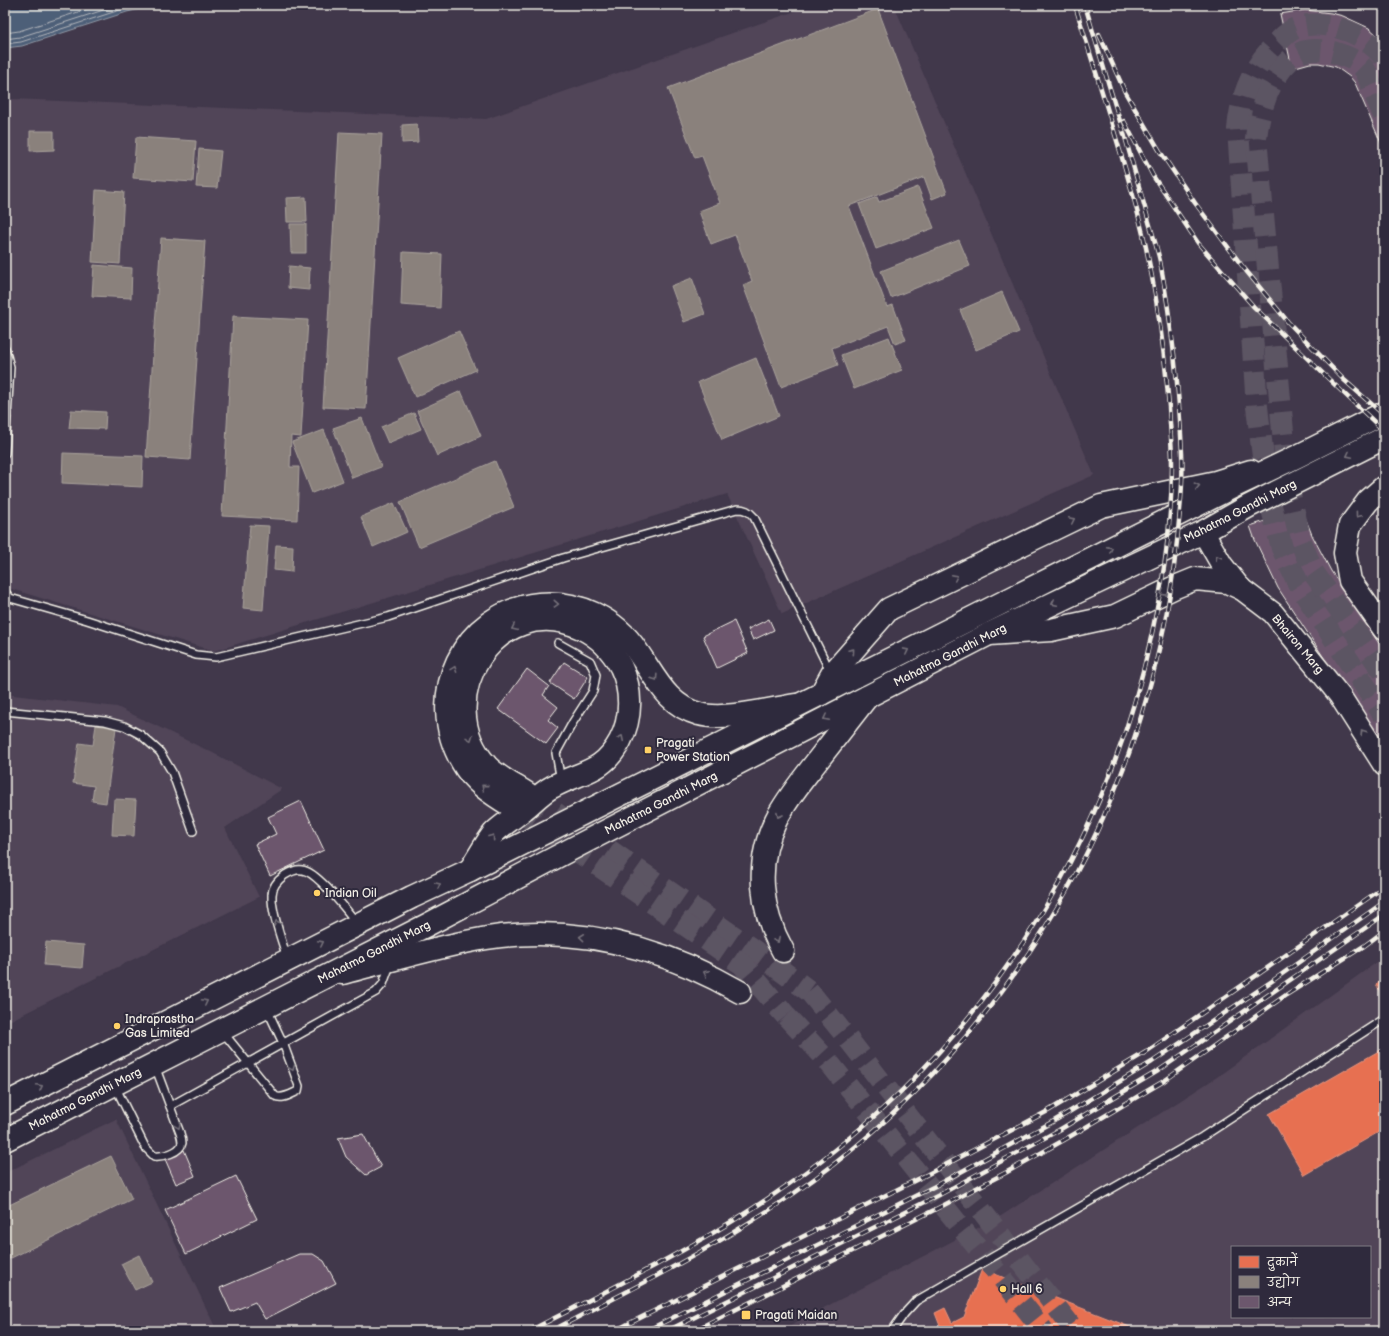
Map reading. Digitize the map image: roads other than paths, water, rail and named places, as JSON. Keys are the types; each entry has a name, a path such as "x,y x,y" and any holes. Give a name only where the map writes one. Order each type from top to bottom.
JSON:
{"main road":[{"name":"Mahatma Gandhi Marg","path":"5,1104 358,924 470,870 1235,486 1384,413"},
{"name":"Mahatma Gandhi Marg","path":"5,1140 323,978 989,634 1203,532 1249,506 1384,438"},
{"path":"821,694 832,674 889,609 1101,506 1216,482 1298,456"},
{"path":"1384,486 1368,501 1350,525 1345,553 1350,581 1384,629"},
{"name":"Bhairon Marg","path":"1203,532 1222,565 1240,588 1273,613 1340,696 1384,765"},
{"path":"989,634 1051,630 1115,616 1173,588 1195,580 1227,582 1240,588"},
{"path":"470,870 494,834 551,787 597,768 613,752 622,736 628,719 629,696 624,673 615,657 604,644 585,630 564,622 540,621 518,626 496,639 486,648 472,670 465,695 464,708 467,727 473,745 479,756 522,801 489,792 470,773 462,762 451,738 446,710 450,682 460,655 468,643 483,628 499,617 512,611 538,604 566,605 594,613 612,625 628,639 660,687 674,701 690,711 700,715 721,716 801,704"},
{"path":"783,951 770,923 763,893 763,862 770,834 776,820 788,801 867,697"},
{"path":"323,978 465,942 488,938 537,934 585,937 632,946 666,956 716,978 740,992"}],"lane":[{"path":"5,348 10,367 5,453"},
{"path":"5,592 10,598 87,620 196,655 216,657 388,617 563,558 737,509 743,509 749,511 754,517 832,674"},
{"path":"558,643 590,661 596,675 593,691 573,722 556,753 561,783"},
{"path":"5,711 105,721 124,726 141,735 160,752 172,772 193,831"},
{"path":"288,960 272,906 272,894 277,882 290,871 303,870 317,878 358,924"},
{"path":"170,1106 379,990 383,984 391,961"},
{"path":"221,1030 277,1098 283,1098 298,1091 300,1088 283,1044 266,1007"},
{"path":"892,1331 904,1314 916,1301 1202,1136 1384,1019"},
{"path":"114,1084 145,1147 154,1156 165,1156 175,1151 182,1142 154,1064"}],"water":[{"path":"5,5 157,5 127,12 22,46 5,48"}],"tunnel":[{"path":"1384,57 1364,39 1339,28 1306,25 1294,29 1285,35 1270,50 1255,70 1245,93 1238,129 1257,407 1267,490 1282,548 1298,583 1384,715"},
{"path":"1384,116 1367,73 1356,61 1332,52 1323,50 1308,50 1300,53 1290,60 1275,79 1264,102 1256,138 1288,486 1301,542 1313,572 1384,672"},
{"path":"528,794 756,952 809,991"},
{"path":"516,809 742,964 786,1016"},
{"path":"809,991 849,1040 1075,1331"},
{"path":"786,1016 827,1060 1044,1331"}],"railway":[{"path":"529,1331 680,1252 753,1208 823,1159 884,1108 940,1051 990,990 1034,925 1073,856 1106,784 1132,710 1152,633 1164,570 1169,528 1172,485 1172,450 1161,334 1156,298 1145,244 1127,174 1075,5"},
{"path":"551,1331 694,1256 796,1192 829,1168 876,1129 921,1086 962,1041 1001,992 1036,941 1068,888 1096,833 1120,777 1146,701 1165,622 1172,580 1182,489 1182,453 1174,357 1160,261 1125,137 1085,5"},
{"path":"1099,34 1125,92 1161,153 1195,203 1243,267 1288,322 1343,379 1384,415"},
{"path":"1124,121 1153,176 1198,243 1254,307 1384,431"},
{"path":"614,1331 928,1174 1048,1111 1146,1052 1384,887"},
{"path":"646,1331 935,1186 1054,1121 1152,1062 1275,979 1384,902"},
{"path":"667,1331 939,1195 1059,1130 1158,1071 1384,915"},
{"path":"693,1331 944,1205 1064,1140 1164,1081 1286,995 1364,946 1384,931"}],"place":[{"name":"Pragati Power Station","path":"648,750"},
{"name":"Indian Oil","path":"317,893"},
{"name":"Indraprastha Gas Limited","path":"117,1026"},
{"name":"Hall 6","path":"1003,1289"},
{"name":"Pragati Maidan","path":"746,1315"}]}
